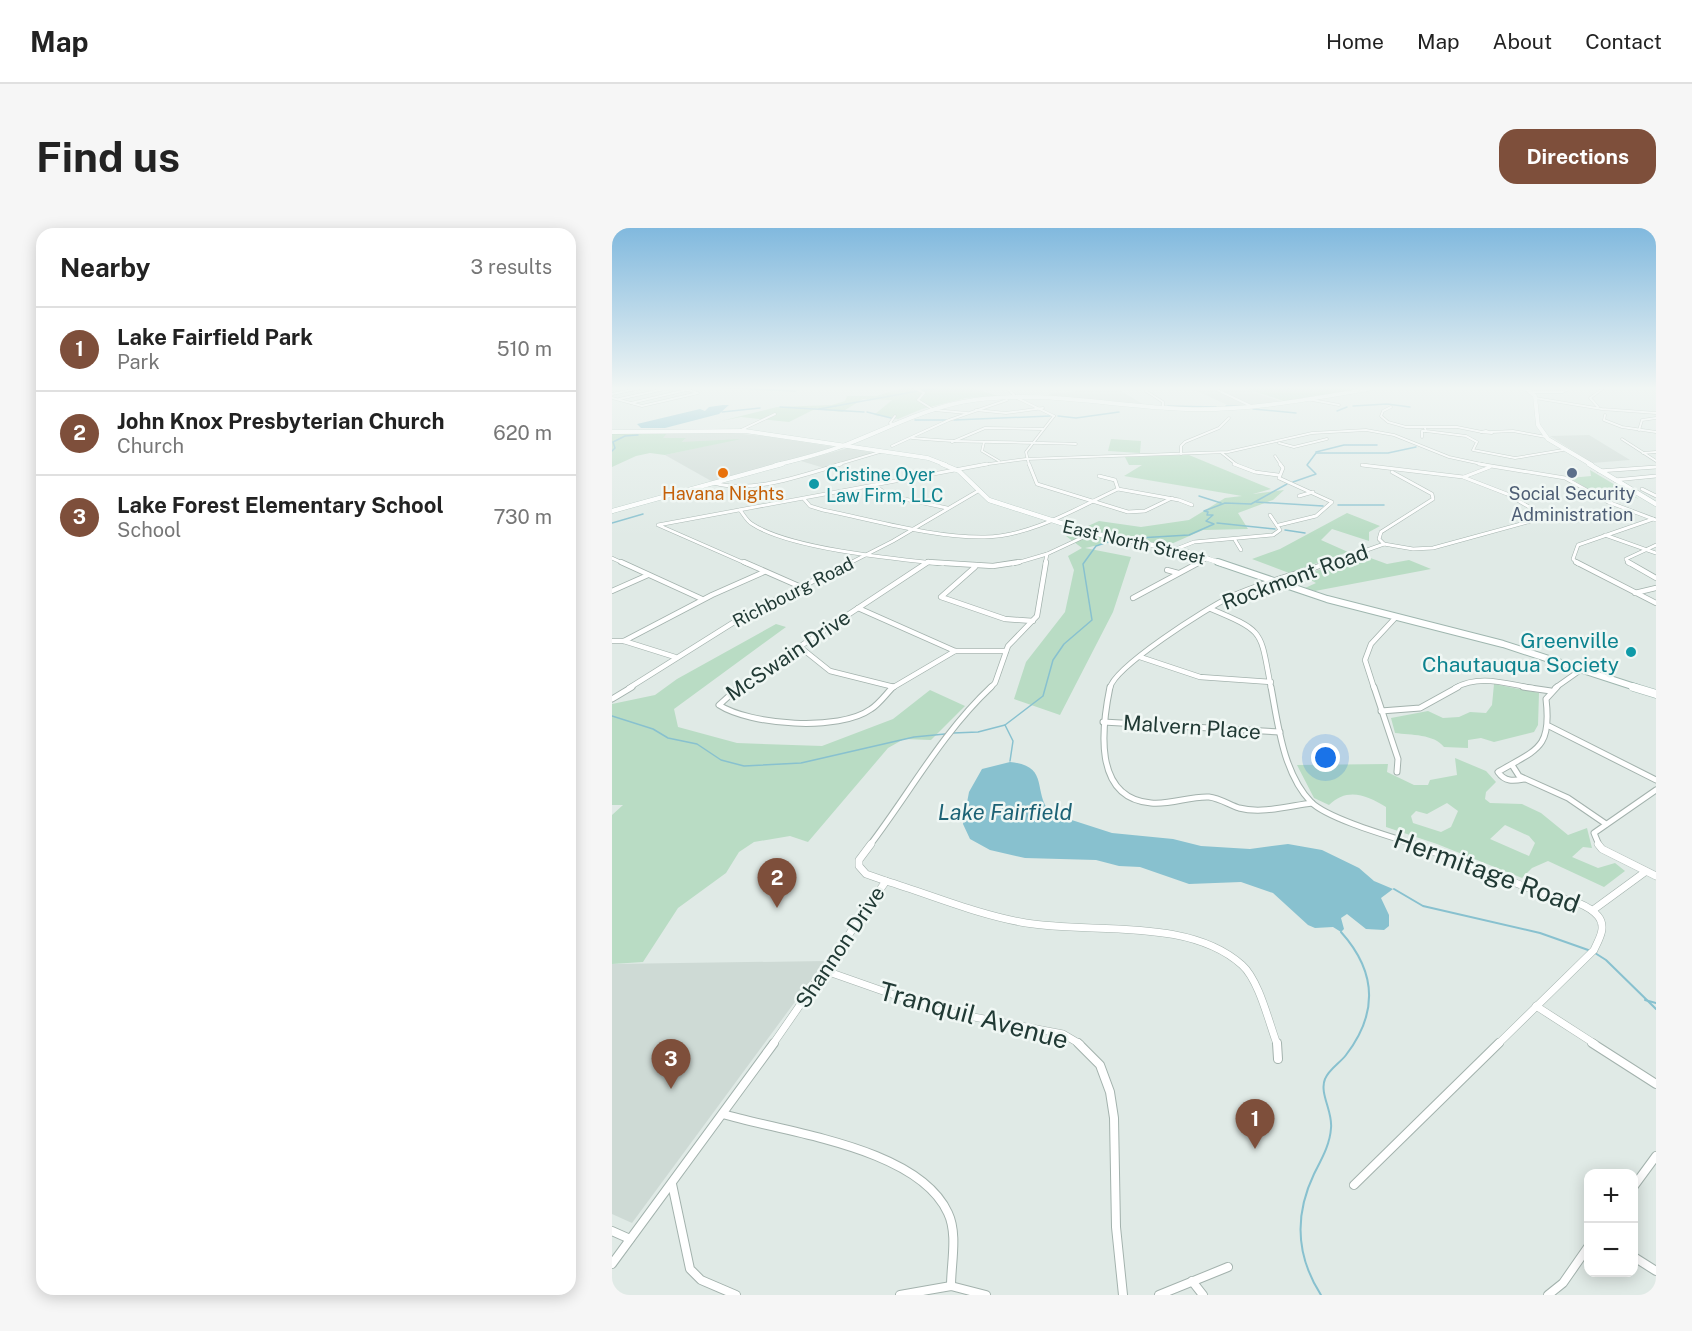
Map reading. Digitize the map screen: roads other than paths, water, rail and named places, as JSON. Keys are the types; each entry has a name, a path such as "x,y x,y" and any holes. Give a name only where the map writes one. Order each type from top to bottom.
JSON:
{"main road":[{"name":"East North Street","path":"783,437 928,458 960,471 978,491 997,503 1049,521 1092,533 1176,549 1208,558 1273,582 1503,644 1656,694"},
{"path":"612,511 846,445 865,437"},
{"path":"1546,437 1563,450 1654,502"}],"street":[{"path":"952,442 964,437"},
{"path":"1038,437 1026,452 1026,459 1032,478 1039,485 1134,513 1152,509 1172,498"},
{"path":"1180,454 1181,446 1185,442 1198,437"},
{"path":"801,587 658,527 665,523 960,471 999,461 1222,453 1298,437"},
{"path":"1398,437 1444,455 1492,466 1565,478 1602,499 1654,520"},
{"path":"1467,437 1476,442 1473,450 1506,458 1563,450"},
{"path":"892,446 912,438 952,442 1034,441 1076,444"},
{"path":"1277,442 1294,447 1327,439"},
{"path":"1622,439 1656,460"},
{"path":"984,442 982,451 999,461"},
{"path":"714,483 728,488 778,481 885,451"},
{"path":"1643,453 1656,452"},
{"path":"1222,453 1228,461 1251,471 1278,475 1283,481 1332,502 1330,507 1300,522 1279,525"},
{"path":"1275,456 1282,468 1278,475"},
{"path":"1362,465 1391,472 1439,473 1464,477 1492,466"},
{"path":"1599,471 1656,467"},
{"path":"1384,544 1379,539 1381,532 1433,499 1430,491 1391,472"},
{"path":"1099,476 1113,479 1118,489"},
{"name":"Rockmont Road","path":"1312,803 1259,810 1240,808 1205,796 1170,804 1134,799 1121,790 1105,764 1103,722 1111,681 1140,657 1230,597 1384,544 1413,549 1433,548 1546,517 1540,511 1509,495 1464,477"},
{"path":"1615,480 1655,477"},
{"path":"875,486 890,496 947,508"},
{"path":"804,498 813,507 913,529 986,537 1049,521 1118,489 1172,498 1192,505"},
{"path":"1642,489 1656,496"},
{"name":"Richbourg Road","path":"612,699 675,657 747,614 868,553 978,491"},
{"path":"1299,496 1313,492"},
{"path":"740,510 752,524 784,537 868,553 975,567 1010,565 1047,554 1092,533"},
{"path":"1176,549 1194,542 1273,536 1279,531 1279,525 1270,515"},
{"path":"1654,520 1578,545 1574,561 1581,567 1656,603"},
{"path":"1605,535 1656,554"},
{"path":"1235,540 1241,550"},
{"path":"1656,545 1626,557 1627,561 1656,578"},
{"name":"Shannon Drive","path":"612,1264 826,971 886,881 863,872 859,866 859,860 947,733 995,683 1006,651 1033,621 1038,612 1047,554"},
{"path":"612,558 702,599"},
{"path":"1133,598 1146,594 1178,573 1208,558"},
{"name":"McSwain Drive","path":"928,562 726,695 720,702 720,707 775,721 817,724 866,712 894,687 955,651"},
{"path":"975,567 942,598 1005,619 1033,621"},
{"path":"1167,570 1178,573"},
{"path":"624,641 702,599 764,572"},
{"path":"612,591 648,575"},
{"path":"1635,593 1656,588"},
{"path":"858,608 955,651 1006,651"},
{"name":"Hermitage Road","path":"1211,609 1245,623 1258,633 1265,647 1280,732 1293,776 1312,803 1356,825 1455,858 1526,887 1593,910 1598,916 1602,931 1592,952 1354,1185"},
{"path":"1396,617 1371,644 1365,657 1367,670 1398,759 1397,772"},
{"path":"612,640 624,641 675,657"},
{"path":"800,646 830,671 894,687"},
{"path":"1140,657 1200,677 1271,682"},
{"path":"1524,779 1507,781 1498,774 1500,770 1539,748 1549,726 1546,699 1551,691 1582,669"},
{"path":"1381,711 1420,708 1468,681 1482,680 1551,691"},
{"name":"Malvern Place","path":"1103,722 1280,732"},
{"path":"1549,726 1656,780"},
{"path":"1512,765 1516,773 1524,779 1568,798 1606,824"},
{"path":"1656,790 1594,833 1596,842 1602,849 1656,876"},
{"path":"1593,910 1645,872"},
{"path":"886,881 981,912 1026,923 1164,934 1217,950 1237,961 1248,971 1280,1049 1278,1059"},
{"name":"Tranquil Avenue","path":"826,971 937,1010 1063,1034 1076,1041 1093,1057 1107,1080 1112,1106 1116,1235 1123,1295"},
{"path":"1536,1006 1656,1084"},
{"path":"723,1114 881,1159 916,1174 938,1194 949,1214 952,1230 951,1286"},
{"path":"1638,1181 1656,1156"},
{"path":"672,1184 690,1269 701,1280 736,1295"},
{"path":"612,1231 630,1239"},
{"path":"1548,1295 1563,1283 1584,1254"},
{"path":"1638,1260 1656,1271"},
{"path":"1159,1295 1228,1267"},
{"path":"1192,1281 1203,1295"},
{"path":"900,1295 951,1286 986,1295"}],"water":[{"name":"Lake Fairfield","path":"1010,762 1031,768 1050,813 1112,833 1173,839 1201,846 1250,849 1288,844 1322,850 1359,868 1374,881 1393,889 1381,898 1389,915 1389,926 1384,930 1366,929 1347,914 1341,918 1344,929 1341,932 1333,927 1315,928 1308,925 1273,893 1241,882 1189,884 1140,867 1119,866 1096,860 1025,858 990,850 970,839 963,824 969,792 982,769"}],"waterway":[{"path":"612,451 615,448 613,442 623,437"},
{"path":"1316,452 1344,445 1377,445"},
{"path":"1293,482 1316,474 1307,465 1316,453 1388,453 1416,447"},
{"path":"1138,538 1189,535 1214,524 1206,521 1213,515 1207,515 1208,512 1204,511 1225,503 1251,504 1287,484"},
{"path":"1199,496 1221,503"},
{"path":"1256,502 1323,506"},
{"path":"1338,505 1384,505"},
{"path":"612,523 643,514"},
{"path":"1217,523 1275,529"},
{"path":"1285,530 1305,533"},
{"path":"1005,725 1043,696 1053,660 1064,644 1092,620 1083,564 1096,546 1111,541"},
{"path":"612,716 653,729 668,738 697,744 721,760 744,766 801,763 914,737 945,734"},
{"path":"953,733 978,732 1005,725"},
{"path":"1005,725 1013,741 1010,761"},
{"path":"1394,889 1423,906 1540,933 1591,951"},
{"path":"1321,1295 1307,1266 1303,1251 1301,1236 1303,1205 1329,1140 1331,1122 1324,1090 1325,1079 1357,1039 1364,1023 1369,992 1367,977 1361,962 1341,932"},
{"path":"1595,953 1606,960 1648,1001"},
{"path":"1648,1001 1656,1003"},
{"path":"1648,1001 1656,1009"}],"place":[{"name":"Havana Nights","path":"723,473"},
{"name":"Social Security Administration","path":"1572,473"},
{"name":"Cristine Oyer Law Firm, LLC","path":"814,484"},
{"name":"Greenville Chautauqua Society","path":"1631,652"},
{"name":"John Knox Presbyterian Church","path":"777,908"},
{"name":"Lake Forest Elementary School","path":"671,1089"},
{"name":"Lake Fairfield Park","path":"1255,1149"}]}
